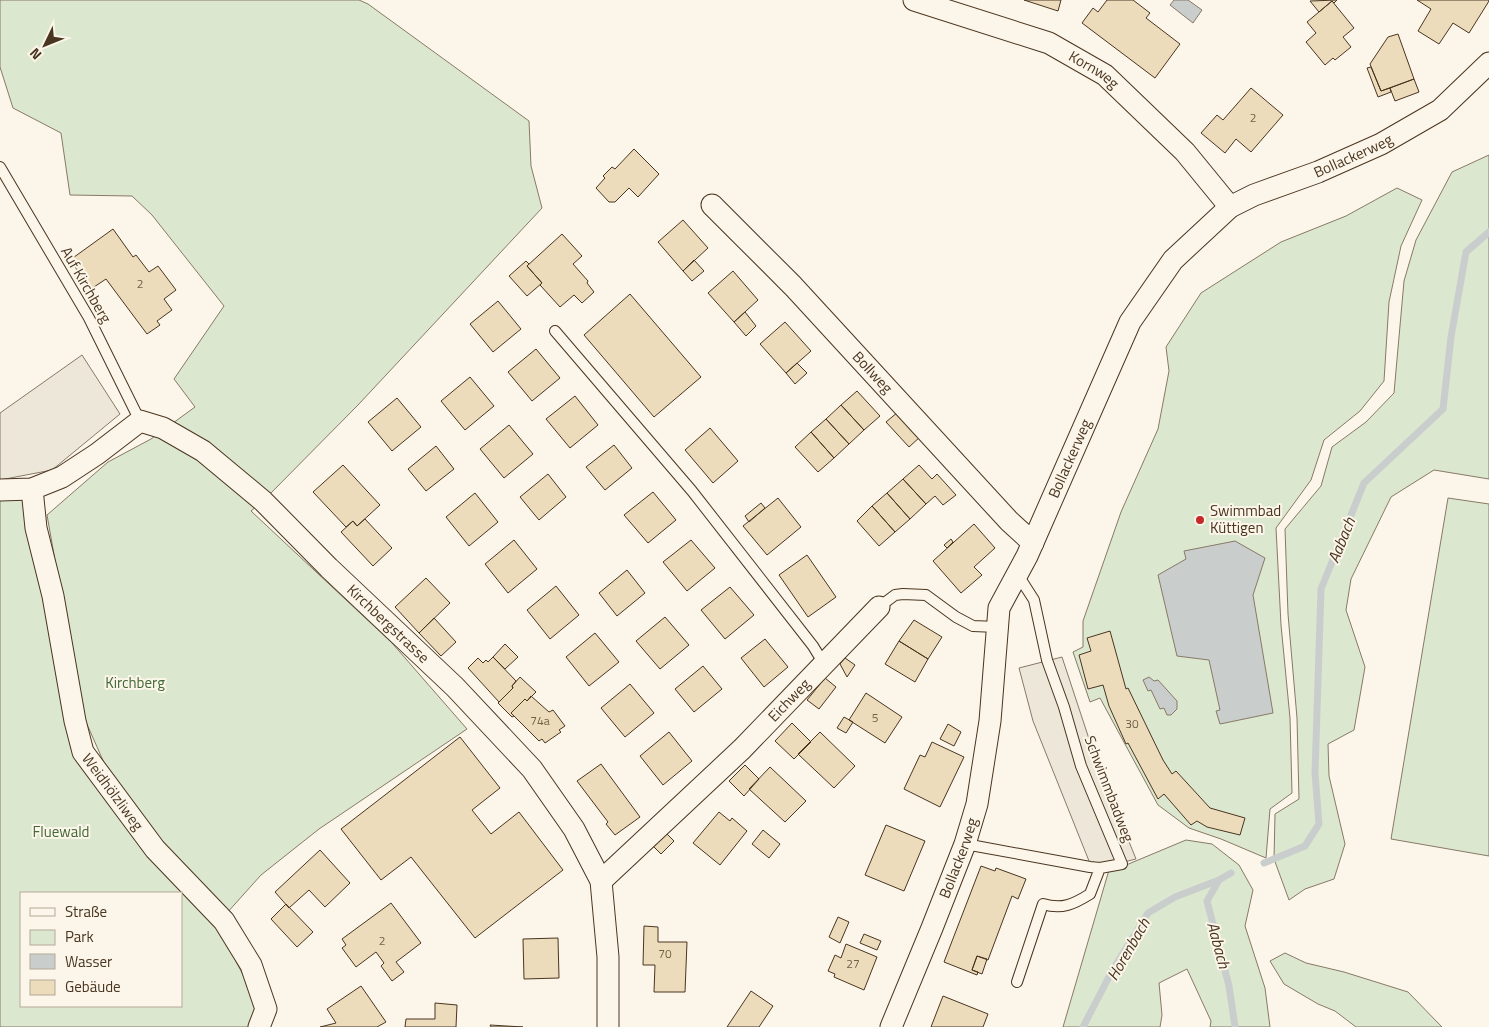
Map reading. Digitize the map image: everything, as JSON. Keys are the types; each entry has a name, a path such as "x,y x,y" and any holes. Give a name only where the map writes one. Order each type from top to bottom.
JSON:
{"street":[{"name":"Kornweg","path":"914,0 1049,43 1105,75 1185,152 1230,207"},
{"name":"Bollackerweg","path":"891,1027 932,928 977,804 989,729 999,608 1018,575 1130,322 1173,260 1230,207 1254,195 1318,172 1381,144 1440,110 1489,64"},
{"name":"Bollweg","path":"712,205 793,286 1009,521 1032,543"},
{"path":"0,490 32,489 62,477 97,454 140,421"},
{"name":"Kirchbergstrasse","path":"140,421 163,428 203,451 263,501 328,568 454,687 532,769 574,829 600,881 608,957 608,1027"},
{"name":"Weidhölzliweg","path":"32,489 36,528 53,596 75,721 83,752 155,849 224,921 251,965 266,1009 259,1027"},
{"name":"Eichweg","path":"600,881 742,749 879,607"}],"lane":[{"name":"Auf Kirchberg","path":"0,167 89,318 140,421"},
{"path":"556,331 692,491 813,646 824,664"},
{"name":"Schwimmbadweg","path":"964,844 1100,868 1122,864 1082,766 1047,660 1034,600 1018,575"},
{"name":"Eichweg","path":"879,607 895,595 926,595 956,617 973,626 998,627"},
{"path":"1017,982 1043,904 1048,906 1069,906 1090,894 1100,868"}],"green space":[{"name":"Kirchberg","path":"0,0 359,0 368,4 529,121 531,166 542,208 358,405 251,511 392,643 467,729 319,829 261,875 226,914 149,841 113,783 82,713 47,515 108,462 151,439 195,407 174,379 224,306 152,215 132,196 70,195 61,133 13,108 0,67"},
{"path":"1489,155 1489,479 1434,470 1391,497 1351,579 1346,610 1365,667 1354,730 1328,744 1329,776 1345,844 1334,879 1305,889 1289,900 1274,859 1275,814 1299,799 1297,718 1288,614 1285,529 1321,486 1332,447 1366,422 1394,393 1404,281 1416,240 1452,172"},
{"name":"Swimmbad Küttigen","path":"1397,188 1422,200 1401,246 1389,302 1384,381 1360,411 1324,440 1311,480 1276,528 1281,625 1290,718 1292,793 1270,809 1266,858 1189,828 1158,805 1100,698 1090,702 1073,652 1083,647 1083,621 1121,512 1158,429 1169,371 1166,347 1201,293 1281,242 1346,216"},
{"name":"Fluewald","path":"0,491 28,499 77,757 220,931 260,1007 252,1027 0,1027"},
{"path":"1448,498 1489,504 1489,856 1391,839"},
{"path":"1186,840 1212,844 1239,865 1253,890 1245,926 1265,988 1270,1027 1210,1027 1211,1021 1187,969 1159,983 1162,1015 1160,1027 1063,1027 1109,870 1119,868"},
{"path":"1285,953 1306,963 1344,972 1408,992 1442,1027 1356,1027 1335,1011 1318,1004 1284,984 1270,961"}],"shaded area":[{"path":"82,355 120,414 52,470 0,480 0,413"},
{"path":"1062,657 1096,760 1136,859 1100,868 1091,866 1033,721 1019,668"}],"water":[{"path":"1174,0 1188,0 1202,10 1193,23 1170,5"},
{"path":"1235,541 1265,558 1253,595 1273,713 1220,724 1216,711 1220,710 1209,660 1177,656 1158,575 1186,559 1184,551"},
{"path":"1149,677 1154,681 1158,680 1177,701 1177,709 1171,715 1167,715 1164,708 1160,709 1151,690 1148,691 1143,680"}],"building":[{"path":"1024,0 1061,0 1058,11"},
{"path":"1107,0 1133,0 1150,13 1146,18 1180,44 1155,78 1082,23 1093,8 1098,12"},
{"path":"1337,0 1334,3 1332,1 1319,12 1310,1"},
{"path":"1417,0 1489,1 1469,33 1453,23 1439,44 1418,31 1431,9"},
{"path":"1332,1 1354,28 1343,37 1351,47 1335,60 1333,58 1325,65 1306,42 1316,33 1307,22"},
{"path":"1398,34 1414,79 1381,91 1370,64 1388,37"},
{"path":"1371,67 1381,91 1390,88 1391,92 1378,97 1367,68"},
{"path":"1414,79 1419,92 1395,101 1390,88"},
{"path":"1251,88 1283,115 1251,152 1236,139 1225,153 1201,133 1217,115 1223,120"},
{"path":"634,149 659,174 638,197 629,188 615,202 609,202 596,188 605,178 603,176 612,167 615,169"},
{"path":"683,220 708,248 683,271 658,242"},
{"path":"113,229 133,257 136,255 149,272 158,266 176,290 164,299 172,310 157,321 160,325 147,334 106,279 91,289 70,260"},
{"path":"562,234 582,256 573,264 588,281 587,283 594,292 582,303 574,295 560,307 540,285 542,283 527,266"},
{"path":"694,260 704,271 692,281 683,271"},
{"path":"526,261 529,264 527,266 542,283 527,296 509,276"},
{"path":"733,271 758,300 734,322 708,293"},
{"path":"630,294 701,377 654,417 584,335"},
{"path":"498,301 521,329 493,352 470,324"},
{"path":"745,312 756,326 746,336 734,322"},
{"path":"785,322 811,351 786,373 760,344"},
{"path":"536,349 560,378 532,401 508,372"},
{"path":"797,363 807,373 795,384 786,373"},
{"path":"470,377 494,406 465,430 441,401"},
{"path":"857,391 880,416 864,430 841,405"},
{"path":"575,396 598,425 570,448 546,419"},
{"path":"397,398 421,427 392,451 368,422"},
{"path":"841,405 864,430 849,444 826,419"},
{"path":"898,412 920,437 909,447 886,422"},
{"path":"826,419 849,444 834,458 811,432"},
{"path":"509,425 533,454 504,478 480,449"},
{"path":"710,428 738,461 713,483 685,450"},
{"path":"811,432 834,458 818,472 795,447"},
{"path":"614,445 632,468 605,490 586,467"},
{"path":"436,446 454,469 426,491 408,469"},
{"path":"343,465 380,505 357,526 353,521 346,527 313,492"},
{"path":"919,465 932,479 937,474 956,495 943,505 935,496 926,504 903,479"},
{"path":"548,474 566,497 539,520 520,497"},
{"path":"903,479 926,504 910,519 887,493"},
{"path":"653,492 676,520 648,543 624,515"},
{"path":"475,493 498,522 469,546 446,517"},
{"path":"887,493 910,519 895,532 872,506"},
{"path":"778,498 801,527 767,555 743,526"},
{"path":"761,503 765,508 749,522 745,516"},
{"path":"872,506 895,532 879,546 857,521"},
{"path":"365,519 392,548 373,566 341,532 353,521 357,526"},
{"path":"974,524 995,548 974,567 982,575 961,593 933,561"},
{"path":"951,539 953,542 947,548 944,545"},
{"path":"514,540 537,569 508,593 485,564"},
{"path":"691,540 715,568 687,591 663,562"},
{"path":"807,555 836,597 808,617 779,575"},
{"path":"627,570 645,593 617,616 599,593"},
{"path":"426,578 450,603 419,633 395,607"},
{"path":"556,586 579,615 550,639 527,610"},
{"path":"730,587 754,615 725,639 701,610"},
{"path":"665,617 689,645 660,669 636,641"},
{"path":"434,618 456,642 441,656 419,633"},
{"path":"914,620 942,637 928,659 899,641"},
{"path":"1110,631 1126,689 1128,688 1163,760 1172,774 1176,771 1210,808 1245,818 1240,835 1207,827 1197,821 1191,825 1164,794 1158,799 1128,743 1126,744 1109,706 1103,685 1088,689 1079,655 1091,651 1087,638"},
{"path":"595,633 619,662 589,686 566,657"},
{"path":"765,639 788,667 764,687 741,658"},
{"path":"899,641 928,659 915,682 885,664"},
{"path":"505,644 518,657 505,669 493,657"},
{"path":"493,657 516,681 512,686 513,688 499,702 468,668 478,658 483,663 486,660 488,662"},
{"path":"845,658 855,665 847,677 840,664"},
{"path":"703,666 722,689 694,712 675,689"},
{"path":"520,677 536,692 527,701 525,699 511,713 514,716 512,717 498,703 513,688 512,686"},
{"path":"825,678 836,687 819,709 807,700"},
{"path":"630,684 654,713 625,737 601,708"},
{"path":"866,693 902,717 885,743 849,720"},
{"path":"531,696 549,712 553,710 565,726 559,730 561,732 545,743 542,739 539,741 511,713 525,699 527,701"},
{"path":"844,717 853,722 846,733 837,728"},
{"path":"792,723 811,742 794,759 775,741"},
{"path":"948,724 961,732 954,746 940,739"},
{"path":"669,732 692,761 663,785 640,756"},
{"path":"820,732 855,766 834,788 798,754"},
{"path":"460,737 500,788 472,810 491,834 519,812 563,870 475,938 411,857 381,880 341,829"},
{"path":"932,742 964,757 940,807 904,789 920,755 925,757"},
{"path":"601,764 640,817 615,835 606,824 608,822 577,781"},
{"path":"745,765 759,779 744,796 729,781"},
{"path":"770,767 806,801 785,822 749,789"},
{"path":"719,812 730,821 732,818 747,831 720,865 693,843"},
{"path":"886,825 925,841 904,891 865,875"},
{"path":"763,830 780,844 769,858 752,844"},
{"path":"666,833 674,841 661,854 653,846"},
{"path":"320,850 350,883 325,907 309,890 289,908 275,892"},
{"path":"981,866 995,871 996,868 1026,879 1018,899 1012,896 988,960 977,956 972,970 978,972 977,975 944,962"},
{"path":"391,903 421,943 396,962 404,972 392,981 381,966 384,963 376,952 356,967 342,948 346,945 342,939"},
{"path":"286,904 313,932 297,947 271,919"},
{"path":"838,917 849,922 840,943 829,937"},
{"path":"644,926 658,927 658,942 687,942 685,992 654,992 655,965 643,965"},
{"path":"864,934 881,941 877,950 860,943"},
{"path":"558,938 559,978 524,979 523,939"},
{"path":"846,944 877,957 864,990 834,977 835,974 828,971 835,955 841,958"},
{"path":"977,956 987,959 982,974 972,970"},
{"path":"361,986 386,1022 377,1027 320,1027 336,1023 327,1009"},
{"path":"751,991 773,1006 759,1027 727,1027"},
{"path":"943,996 988,1014 983,1027 931,1027"},
{"path":"435,1003 457,1005 456,1027 405,1027 406,1019 435,1019"},
{"path":"490,1025 523,1027 491,1027"}],"waterway":[{"name":"Aabach","path":"1264,863 1305,846 1319,824 1315,773 1321,589 1364,483 1443,409 1451,337 1466,252 1489,232"},
{"name":"Aabach","path":"1231,873 1219,880 1207,901 1229,986 1235,1027"},
{"name":"Horenbach","path":"1083,1027 1112,971 1148,913 1175,897 1219,880"}],"place":[{"name":"Swimmbad Küttigen","path":"1200,520"}]}
